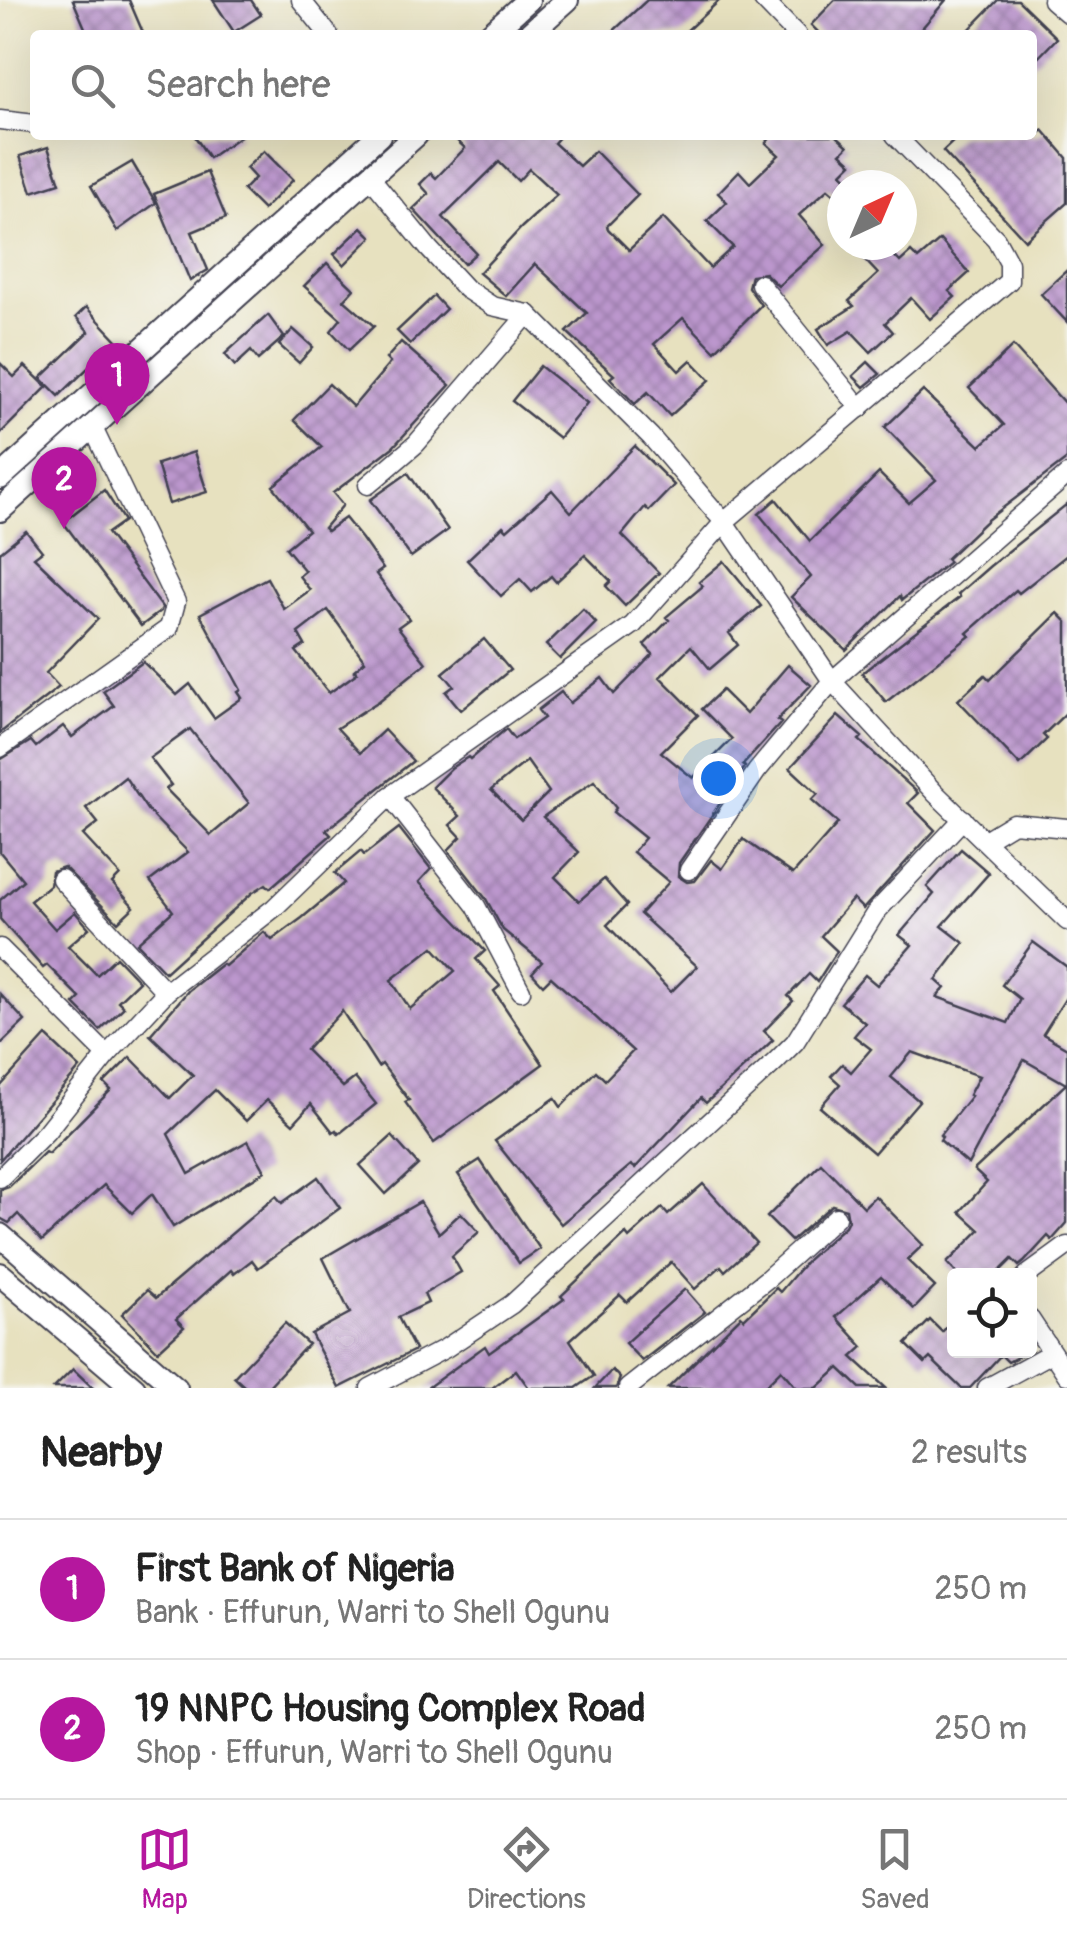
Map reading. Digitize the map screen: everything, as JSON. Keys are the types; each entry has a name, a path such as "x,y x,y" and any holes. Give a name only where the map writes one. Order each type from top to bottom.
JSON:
{"street":[{"path":"300,0 325,30"},
{"path":"495,30 528,0"},
{"path":"534,30 567,0"},
{"path":"763,0 792,30"},
{"path":"1052,0 1067,13"},
{"path":"0,120 30,123"},
{"path":"0,478 373,140"},
{"path":"0,510 411,140"},
{"path":"0,1178 46,1132 106,1055 166,992 274,908 390,796 633,625 724,522 1009,281 1009,263 996,240 899,140"},
{"path":"370,178 466,289 492,306 528,314 651,437 724,522 832,681 935,793 1067,921"},
{"path":"760,284 860,408"},
{"path":"368,485 416,444 528,314"},
{"path":"0,748 169,628 174,616 176,602 92,426"},
{"path":"689,870 758,771 832,681 1067,475"},
{"path":"390,796 476,906 521,991"},
{"path":"370,1388 446,1348 512,1304 775,1062 795,1042 876,912 964,818"},
{"path":"985,840 1013,823 1067,828"},
{"path":"61,879 166,992"},
{"path":"0,948 106,1055"},
{"path":"628,1388 767,1279 836,1217"},
{"path":"0,1235 176,1388"},
{"path":"1037,1268 1067,1246"},
{"path":"0,1274 134,1388"},
{"path":"1037,1331 1067,1375"},
{"path":"986,1388 1051,1353"}],"building":[{"path":"73,0 129,0 142,30 86,30"},
{"path":"213,0 251,0 261,15 233,30"},
{"path":"647,0 720,0 687,30 614,30"},
{"path":"835,0 946,0 920,30 816,30 811,25"},
{"path":"998,0 1018,0 1057,38 1037,59 1037,30 969,30"},
{"path":"1043,130 1067,158 1067,203 1025,240 943,151 955,140 1037,140"},
{"path":"197,140 235,140 209,158"},
{"path":"456,140 557,140 554,143 579,166 595,151 638,195 608,229 629,250 663,218 710,268 733,247 707,221 727,202 718,193 739,171 750,183 779,155 766,143 769,140 841,140 848,146 841,153 852,163 845,170 827,170 827,190 799,215 825,245 778,286 765,273 751,275 748,287 761,305 715,351 683,318 654,344 679,371 691,360 710,380 670,416 648,392 635,404 610,378 614,375 567,332 587,313 535,264 506,296 479,273 557,195 529,169 518,181 499,162 443,217 476,253 464,264 413,209 429,194 420,184 431,173 436,178 465,148"},
{"path":"48,147 60,183 32,192 20,156"},
{"path":"264,151 293,180 263,210 243,190 255,178 246,168"},
{"path":"132,162 156,203 117,231 91,186"},
{"path":"207,172 226,218 192,232 208,270 190,281 154,194"},
{"path":"362,227 372,237 344,265 334,254"},
{"path":"940,240 969,273 949,291 955,297 930,319 911,298 885,323 893,332 871,352 851,331 828,345 818,329 854,306 849,301 878,274 865,260 918,259"},
{"path":"327,263 354,289 344,300 374,326 349,350 331,331 341,319 304,286"},
{"path":"1067,270 1067,322 1041,294"},
{"path":"434,296 446,309 410,344 397,331"},
{"path":"86,307 117,340 59,396 41,378 89,332 76,317"},
{"path":"268,315 284,337 258,360 251,351 235,366 225,354"},
{"path":"293,329 313,347 299,363 279,345"},
{"path":"401,342 450,385 393,447 333,493 343,505 324,528 327,531 345,518 362,539 383,569 376,574 409,619 398,627 426,663 337,728 360,753 384,730 413,761 326,830 331,835 270,888 266,884 252,893 165,972 137,943 173,911 150,881 188,852 148,811 125,777 86,808 98,823 83,835 120,875 112,883 134,907 118,922 64,867 52,871 50,885 30,901 55,929 75,912 89,928 68,946 97,975 116,957 139,981 118,1001 124,1007 100,1030 74,1004 80,998 47,965 43,968 0,919 0,900 23,880 0,852 0,760 31,741 36,747 63,726 72,737 114,706 103,691 143,662 177,695 190,684 214,718 242,698 200,614 267,578 284,609 310,590 299,576 305,571 286,548 308,530 273,486 322,447 294,420 329,384 353,407 390,363 386,359","holes":["328,610 365,661 354,670 357,673 329,693 296,651 305,645 298,633","190,729 249,803 211,835 166,789 171,785 150,758"]},
{"path":"1013,346 1067,406 1067,459 987,520 946,559 949,562 902,600 900,596 846,650 791,597 811,577 759,514 776,499 810,541 879,473 909,503 936,480 885,427 923,391 980,446 1004,425 969,388"},
{"path":"868,362 880,374 864,387 853,376"},
{"path":"0,363 14,377 25,366 47,387 0,434"},
{"path":"540,366 587,403 559,438 512,401"},
{"path":"635,446 674,485 649,511 645,507 622,535 659,573 625,606 606,586 611,581 585,555 556,582 551,576 532,592 520,579 501,596 467,560 503,526 507,530 552,490 571,512"},
{"path":"194,452 207,492 169,504 157,464"},
{"path":"408,473 448,530 411,557 370,500"},
{"path":"104,490 124,521 107,533 162,607 141,626 63,522"},
{"path":"1067,504 1067,555 1019,593 1016,590 967,633 970,636 886,702 862,673 960,597 958,594 990,566"},
{"path":"26,531 42,551 34,557 98,619 46,673 59,687 0,733 0,552"},
{"path":"724,561 761,606 729,633 738,645 710,669 691,646 660,677 698,715 661,752 693,778 732,739 702,709 722,690 746,714 788,665 811,685 777,720 781,723 743,765 679,863 678,876 687,882 695,881 711,860 722,869 743,839 793,874 838,823 812,800 818,794 790,768 838,716 918,793 908,803 935,830 863,909 853,899 821,936 837,951 817,982 809,974 788,996 793,1001 764,1031 773,1040 706,1103 701,1098 635,1168 631,1165 561,1224 495,1141 555,1098 561,1107 596,1071 605,1080 633,1051 551,977 543,985 532,973 542,962 503,930 486,899 448,850 461,837 450,825 460,816 432,787 451,768 470,759 506,729 514,739 544,718 538,710 561,692 570,703 602,678 614,694 653,654 644,645 669,620 666,617 703,586 699,582","holes":["527,761 549,792 521,820 491,790","594,781 616,808 613,812 645,838 633,852 669,882 640,914 697,966 671,992 607,925 627,905 604,879 579,901 555,877 579,852 543,817"]},
{"path":"583,609 596,623 560,659 546,645"},
{"path":"1058,613 1067,622 1067,712 1020,765 958,700 985,675 990,680"},
{"path":"484,639 510,670 461,710 446,692 454,686 443,673"},
{"path":"399,828 431,869 419,882 485,951 476,959 500,986 494,991 543,1064 434,1143 405,1102 409,1100 382,1064 378,1067 342,1011 306,1050 343,1087 355,1078 376,1104 339,1134 333,1132 311,1104 293,1124 267,1100 246,1121 215,1090 168,1134 189,1174 248,1141 265,1171 173,1227 152,1194 132,1213 104,1185 42,1241 18,1214 9,1223 0,1218 0,1190 9,1187 45,1152 48,1154 111,1090 104,1083 130,1057 170,1098 193,1075 150,1035 189,990 222,964 225,966 264,932 272,940 302,918 344,883 335,873 361,851 364,855","holes":["433,947 455,971 410,1009 391,980"]},
{"path":"961,849 989,873 942,926 964,943 936,980 945,988 937,997 1008,1023 1020,999 1002,985 1033,942 1067,967 1067,996 1043,1034 1067,1048 1067,1223 1019,1266 1012,1259 1003,1268 952,1268 947,1263 980,1230 960,1212 987,1182 974,1170 1066,1084 1024,1060 968,1164 940,1140 940,1135 971,1096 979,1076 912,1052 891,1077 919,1101 874,1153 820,1107 840,1084 831,1076 842,1064 851,1072 871,1049 854,1036 865,1023 841,1003 865,975 877,985 912,945 899,935 934,894 927,887"},
{"path":"0,994 25,1021 0,1045"},
{"path":"46,1036 80,1068 0,1160 0,1087"},
{"path":"392,1136 418,1165 386,1194 360,1165"},
{"path":"480,1160 540,1249 519,1263 458,1174"},
{"path":"821,1163 864,1207 875,1196 923,1245 907,1260 935,1287 914,1309 881,1277 836,1317 863,1347 852,1357 886,1388 860,1388 839,1368 817,1388 797,1388 781,1370 763,1388 668,1388 741,1316 744,1319 776,1288 780,1292 808,1259 845,1226 846,1209 832,1205 791,1241 767,1217"},
{"path":"318,1177 340,1208 258,1268 252,1260 234,1274 231,1270 176,1319 184,1327 158,1351 122,1314 147,1290 156,1298 276,1196 282,1203"},
{"path":"703,1184 756,1243 725,1271 721,1266 695,1289 671,1262 627,1302 620,1295 570,1340 594,1376 576,1388 529,1388 516,1370 492,1388 427,1388 485,1346 489,1353 564,1299 561,1296 626,1234 629,1238 662,1208 668,1215"},
{"path":"420,1202 439,1233 461,1213 479,1232 452,1256 461,1272 424,1294 428,1303 398,1317 415,1350 339,1388 311,1334 350,1313 323,1258"},
{"path":"685,1289 705,1312 642,1361 625,1343"},
{"path":"930,1320 942,1332 947,1327 947,1358 998,1358 970,1388 961,1388 930,1358 925,1363 906,1344"},
{"path":"285,1323 308,1344 267,1388 246,1388 234,1377"},
{"path":"73,1369 93,1388 54,1388"},
{"path":"612,1370 620,1378 616,1388 595,1388"}],"place":[{"name":"First Bank of Nigeria","path":"117,425"},
{"name":"19 NNPC Housing Complex Road","path":"64,529"}]}
